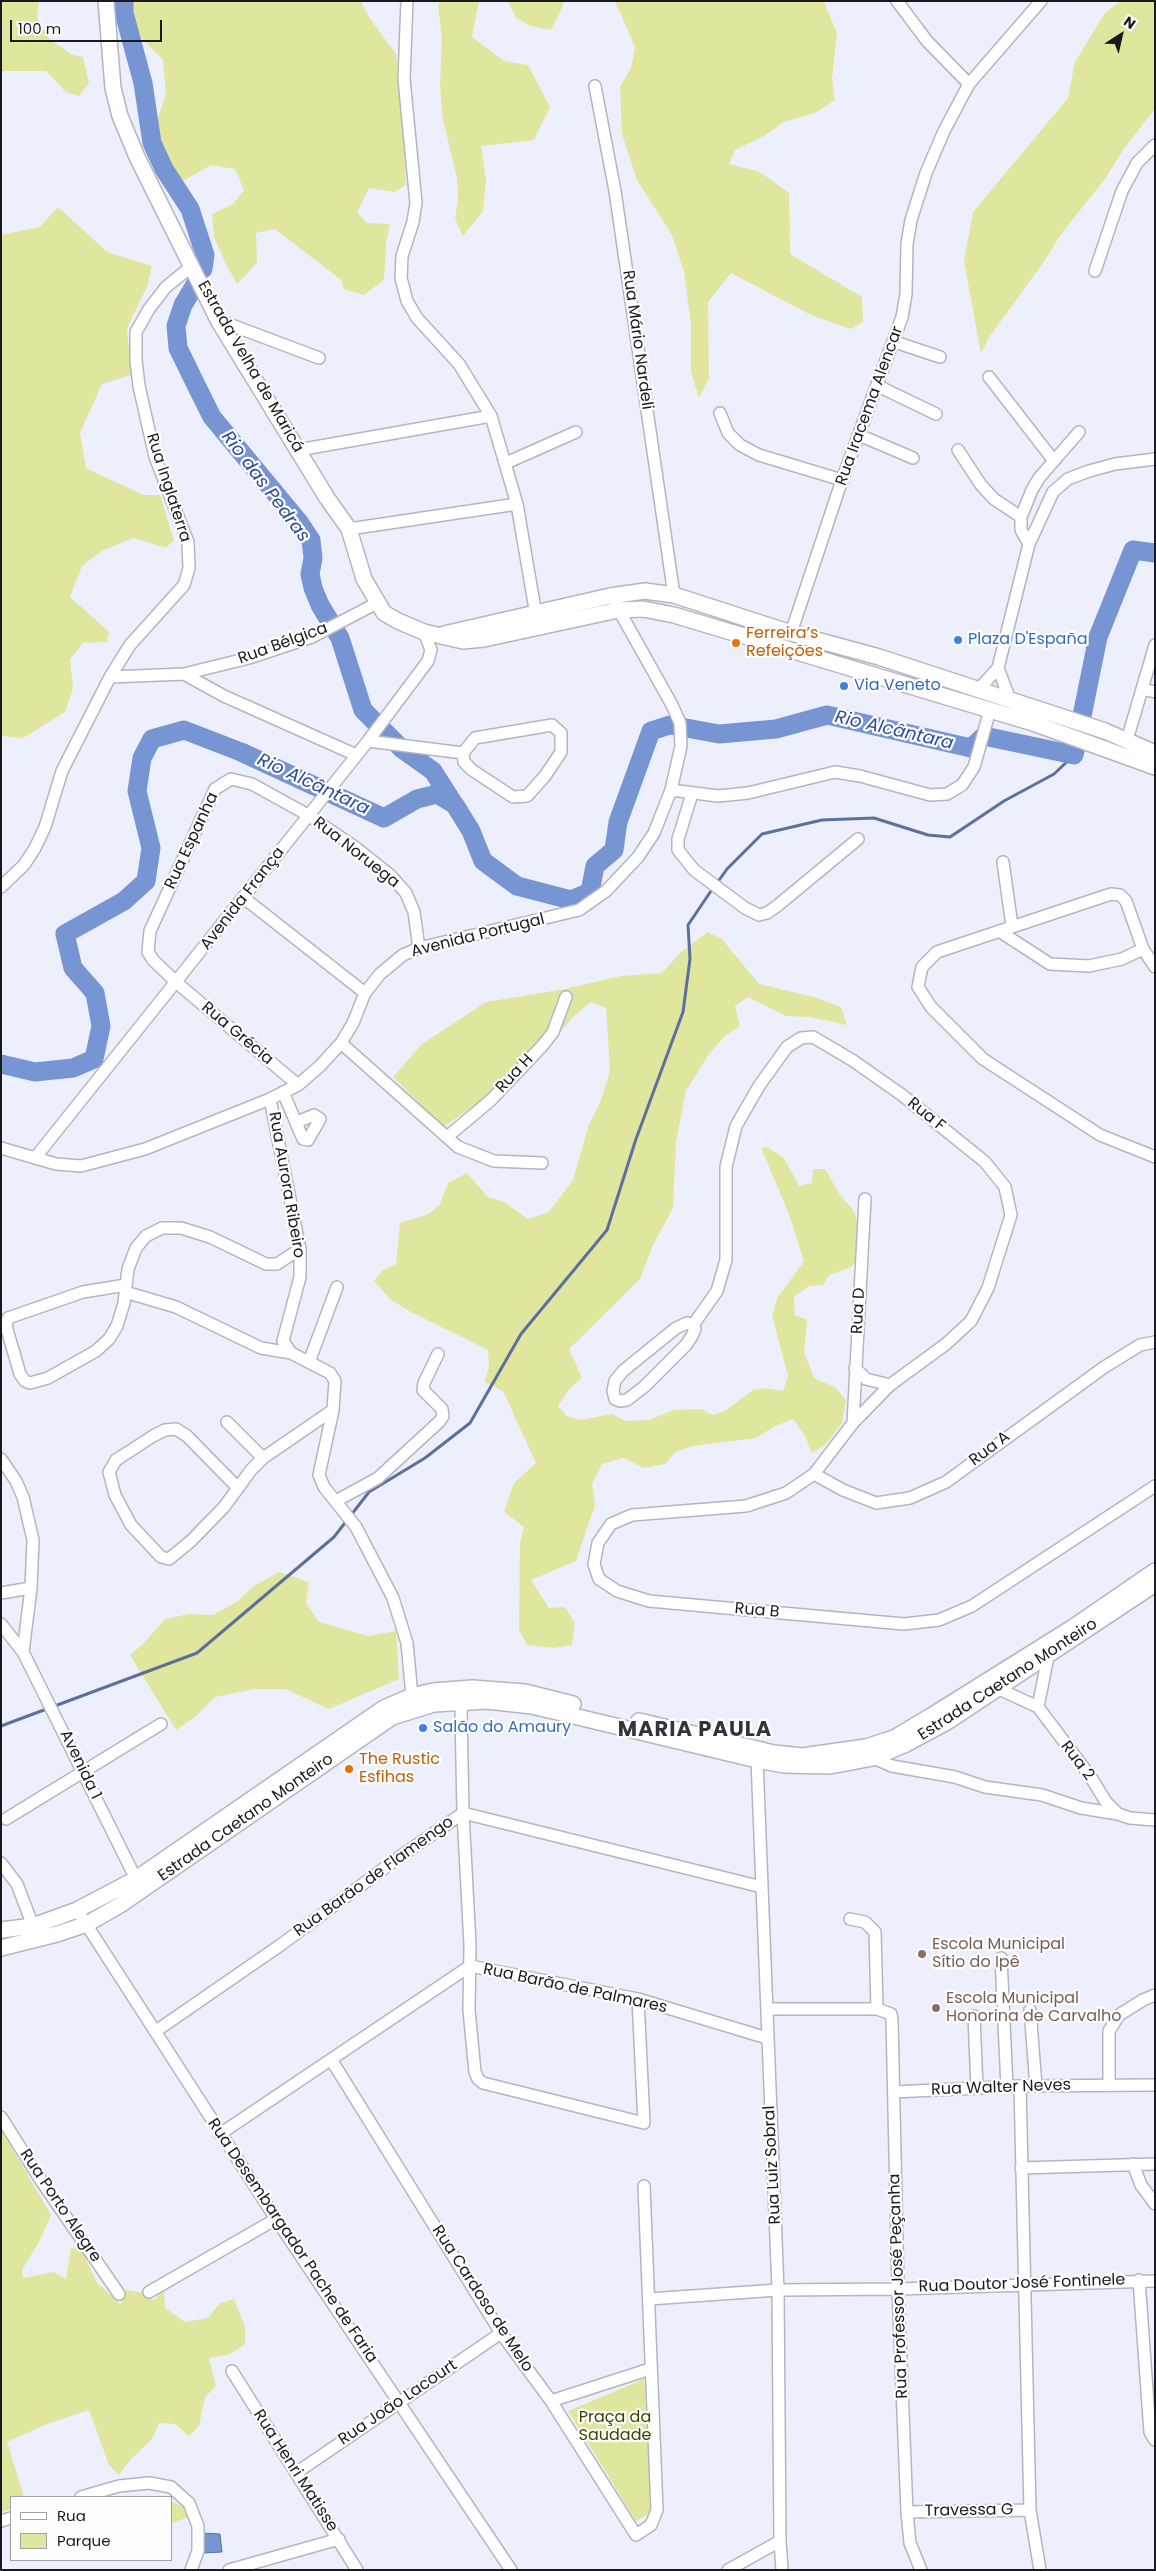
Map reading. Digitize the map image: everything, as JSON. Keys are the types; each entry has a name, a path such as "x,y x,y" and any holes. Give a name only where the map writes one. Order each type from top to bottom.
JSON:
{"main road":[{"name":"Estrada Velha de Maricá","path":"106,1 113,88 120,116 162,209 218,320 298,450 349,528 364,579 384,612 398,621 431,633 472,640 614,603 645,591 674,595 792,633 879,657 1010,700 1035,716 1155,767"},
{"name":"Estrada Velha de Maricá","path":"431,633 614,603 674,614 990,710 1035,716 1122,738 1155,753"},
{"name":"Estrada Caetano Monteiro","path":"1,1930 33,1926 77,1910 136,1879 384,1708 412,1696 472,1688 525,1692 774,1753 802,1756 834,1753 866,1747 894,1738 1075,1626 1155,1570"},
{"name":"Estrada Caetano Monteiro","path":"1,1948 87,1924 120,1905 392,1717 434,1704 465,1702 532,1706 785,1766 830,1766 873,1758 906,1744 947,1722 1048,1657 1155,1584"}],"street":[{"path":"407,1 404,79 416,203 413,222 402,256 401,278 407,301 417,318 459,364 491,416 517,504 536,615"},
{"path":"897,1 927,40 969,84"},
{"name":"Rua Iracema Alencar","path":"792,633 842,480 895,342 906,294 907,244 917,198 944,131 969,84 1041,1"},
{"name":"Rua Mário Nardeli","path":"595,86 615,190 674,595"},
{"path":"1095,271 1122,191 1137,163 1155,145"},
{"name":"Rua Inglaterra","path":"1,887 24,865 35,848 45,826 62,772 110,677 130,646 184,585 189,568 188,542 155,456 136,360 136,332 149,309 166,287 192,266"},
{"path":"218,320 319,358"},
{"path":"895,342 940,357"},
{"path":"989,377 1054,461"},
{"path":"878,386 936,414"},
{"path":"720,413 728,433 740,445 759,455 842,480"},
{"path":"298,450 491,416"},
{"path":"506,463 576,432"},
{"path":"1029,544 1021,530 1021,517 1036,484 1080,432"},
{"path":"859,435 913,458"},
{"path":"958,450 980,485 994,499 1021,517"},
{"path":"979,689 998,668 1029,544 1053,492 1068,479 1115,464 1155,459"},
{"path":"349,528 517,504"},
{"name":"Rua Bélgica","path":"110,677 184,674 249,658 312,637 377,603"},
{"name":"Avenida Portugal","path":"1,1148 56,1164 82,1166 145,1149 270,1099 298,1084 320,1066 340,1043 353,1023 365,993 380,974 403,955 419,948 579,910 606,891 638,857 654,832 671,790 681,746 680,723 672,705 614,603"},
{"name":"Avenida França","path":"35,1158 177,983 336,779 368,742 428,661 431,650 431,633"},
{"path":"1122,738 1142,689 1155,645"},
{"path":"998,668 1010,700"},
{"path":"184,674 233,700 356,755"},
{"path":"1142,689 1155,692"},
{"path":"671,790 718,796 748,792 835,772 860,776 930,796 947,794 962,785 979,754 990,710"},
{"path":"552,725 561,732 563,742 557,760 527,796 521,798 513,797 472,770 464,762 463,753 475,738 552,725"},
{"path":"368,742 463,753"},
{"name":"Rua Espanha","path":"177,983 148,952 148,940 215,789 231,778 252,784 308,815"},
{"path":"692,794 678,839 678,850 684,859 707,880 759,915 767,913 858,839"},
{"name":"Rua Noruega","path":"308,815 390,875 406,893 414,912 419,948"},
{"path":"1003,862 1012,926"},
{"path":"1155,967 1143,949 1126,902 1120,895 1111,894 938,952 922,967 918,987 931,1007 983,1059 1100,1136 1155,1157"},
{"path":"244,898 365,993"},
{"path":"999,931 1050,964 1089,966 1122,959 1143,949"},
{"name":"Rua Grécia","path":"177,983 298,1084"},
{"name":"Rua H","path":"447,1137 490,1100 543,1045 553,1032 566,997"},
{"name":"Rua F","path":"693,1325 687,1323 676,1328 623,1371 615,1380 613,1391 615,1399 620,1401 627,1400 645,1386 686,1344 692,1336 693,1325 717,1291 726,1260 726,1167 736,1126 759,1086 788,1047 801,1038 813,1037 852,1060 902,1095 985,1162 1005,1187 1011,1215 988,1288 971,1320 946,1344 890,1385 853,1423 814,1474"},
{"path":"340,1043 447,1137 465,1150 494,1161 542,1164"},
{"path":"283,1092 297,1122"},
{"name":"Rua Aurora Ribeiro","path":"270,1099 300,1249 300,1277 283,1341 291,1353"},
{"name":"Rua D","path":"853,1423 865,1199"},
{"path":"300,1249 277,1264 266,1264 210,1237 181,1228 162,1228 146,1236 136,1248 128,1268 126,1288 117,1326 102,1345 48,1378 30,1384 20,1374 6,1326 8,1318 83,1292 126,1288 176,1307 261,1348 291,1353 330,1373 335,1381 333,1410 319,1475 324,1487 356,1526 393,1598 407,1643 412,1696"},
{"path":"309,1362 337,1287"},
{"name":"Rua A","path":"814,1474 843,1490 876,1502 910,1498 946,1482 1103,1368 1140,1345 1155,1342"},
{"path":"336,1500 378,1478 440,1421 443,1416 442,1409 423,1390 424,1383 438,1354"},
{"path":"855,1368 866,1379 890,1385"},
{"path":"238,1488 187,1436 176,1429 165,1430 116,1460 109,1472 115,1496 131,1525 148,1546 166,1560 191,1541 238,1488 251,1470 263,1458 333,1410"},
{"path":"227,1422 263,1458"},
{"path":"2,1462 16,1480 29,1517 33,1540 31,1588 23,1652"},
{"name":"Rua B","path":"814,1474 786,1493 746,1506 632,1515 610,1524 598,1543 594,1564 600,1579 617,1591 649,1601 904,1624 939,1620 972,1606 1155,1486"},
{"path":"1,1593 31,1588"},
{"name":"Avenida 1","path":"1,1624 23,1652 136,1879"},
{"path":"1038,1707 1048,1657"},
{"path":"472,1688 461,1711 463,1813 470,1966 469,2010 475,2072 483,2082 644,2123 638,2000"},
{"name":"Rua 2","path":"999,1689 1038,1707 1090,1776 1106,1802 1118,1814"},
{"path":"6,1819 161,1724"},
{"path":"873,1758 892,1766 941,1774 985,1787 1031,1793 1081,1808 1118,1814 1130,1818 1155,1820"},
{"name":"Rua Luiz Sobral","path":"757,1760 778,2290 780,2541 782,2570"},
{"name":"Rua Barão de Flamengo","path":"156,2031 282,1944 398,1858 463,1813 762,1887"},
{"path":"1,1863 18,1884 33,1926"},
{"name":"Rua Desembargador Pache de Faria","path":"77,1910 220,2134 511,2570"},
{"path":"767,2009 877,2009 875,1932 865,1922 850,1919"},
{"path":"1001,1958 1007,2087"},
{"name":"Rua Barão de Palmares","path":"220,2134 332,2061 470,1966 638,2000 767,2038"},
{"path":"1109,2084 1109,2031 1119,2015 1155,1995"},
{"name":"Rua Professor José Peçanha","path":"877,2009 890,2014 892,2020 898,2289 907,2512 910,2544 920,2570"},
{"path":"1030,2010 1036,2086"},
{"path":"974,2016 977,2088"},
{"name":"Rua Cardoso de Melo","path":"332,2061 501,2333 551,2401 636,2535 651,2525 657,2510 650,2369"},
{"name":"Rua Walter Neves","path":"894,2092 1020,2086 1155,2085"},
{"path":"1020,2086 1030,2510 1040,2570"},
{"name":"Rua Porto Alegre","path":"1,2117 42,2182 119,2294"},
{"path":"1133,2164 1141,2185 1155,2204"},
{"path":"1021,2168 1155,2164"},
{"path":"551,2401 650,2369 644,2186"},
{"path":"149,2292 276,2219"},
{"path":"1139,2280 1150,2432 1155,2440"},
{"name":"Rua Doutor José Fontinele","path":"649,2299 778,2290 898,2289 1155,2281"},
{"name":"Rua João Lacourt","path":"296,2473 501,2333"},
{"name":"Rua Henri Matisse","path":"232,2371 357,2570"},
{"path":"84,2496 119,2486 149,2483 171,2487 189,2503 198,2526 198,2551 191,2570"},
{"name":"Travessa G","path":"907,2512 1030,2510"},
{"path":"229,2570 339,2539"},
{"path":"728,2570 780,2541"}],"green space":[{"path":"1,1 39,1 37,17 50,40 73,55 83,57 89,83 79,96 66,92 46,71 1,71"},
{"path":"131,1 361,1 369,17 396,54 404,146 406,185 394,192 369,188 357,212 367,223 390,224 386,243 384,280 364,295 344,289 341,280 275,229 256,233 257,263 237,284 214,237 212,214 233,204 244,190 235,169 211,165 181,182 164,156 156,124 166,94 163,60 137,33"},
{"path":"441,1 479,1 472,37 504,61 528,65 550,107 534,140 481,146 486,180 483,211 463,236 455,219 458,199 457,178 442,115 440,82 442,38 438,5"},
{"path":"508,1 565,1 551,30 531,26 516,18"},
{"path":"615,1 824,2 837,33 832,79 835,100 815,113 784,122 764,136 735,150 729,164 760,172 789,193 790,254 862,297 863,322 851,329 811,315 731,273 708,302 709,378 699,398 691,372 691,324 684,272 672,235 637,180 622,134 620,87 631,68 635,47"},
{"path":"1121,1 1155,1 1155,109 1125,147 1105,179 1061,234 1045,260 988,339 981,354 964,261 973,212 1068,98 1075,62 1105,13"},
{"path":"58,207 107,252 152,266 147,287 127,328 131,375 102,384 80,433 86,468 143,495 160,495 174,540 166,548 133,538 102,551 82,566 70,597 109,632 107,642 83,643 70,659 73,688 65,712 23,738 1,736 1,235 40,227"},
{"path":"708,932 722,939 759,984 814,997 841,1007 847,1025 810,1017 786,1016 748,997 735,1006 740,1026 724,1037 709,1054 686,1091 676,1142 673,1208 652,1247 640,1279 569,1349 582,1378 570,1388 558,1406 567,1416 580,1420 612,1414 626,1421 649,1420 674,1410 701,1409 713,1415 725,1411 753,1390 765,1388 783,1391 788,1376 772,1315 778,1297 804,1261 789,1214 761,1148 767,1147 784,1158 799,1186 812,1183 813,1169 825,1169 840,1195 854,1211 860,1232 860,1260 849,1268 829,1275 823,1285 809,1286 794,1297 795,1315 807,1320 804,1352 814,1378 835,1387 846,1400 842,1423 824,1446 812,1453 805,1436 793,1419 775,1426 756,1438 692,1446 676,1452 665,1464 644,1468 623,1458 602,1464 592,1484 595,1505 576,1561 531,1580 549,1608 565,1607 575,1623 572,1645 554,1648 527,1645 519,1630 520,1543 524,1527 504,1512 514,1483 536,1463 503,1391 485,1382 489,1366 488,1350 411,1312 391,1300 374,1281 383,1270 396,1264 400,1223 429,1214 440,1204 448,1183 467,1173 488,1197 504,1202 528,1219 549,1212 573,1180 589,1124 600,1103 610,1071 606,1008 591,1002 573,1017 560,1032 512,1069 480,1101 444,1127 393,1077 422,1044 486,1002 565,989 621,976 662,973 681,952"},
{"path":"279,1572 309,1582 306,1603 319,1622 368,1636 396,1631 399,1679 329,1709 285,1689 255,1689 215,1697 196,1716 176,1730 130,1655 144,1643 165,1619 189,1614 213,1615 238,1601 252,1587"},
{"path":"1,2129 51,2215 40,2240 22,2270 23,2278 54,2272 66,2279 71,2247 81,2248 97,2283 121,2304 126,2290 144,2293 154,2300 164,2289 165,2308 185,2322 208,2318 220,2303 234,2299 245,2327 245,2345 228,2355 209,2358 216,2386 205,2397 199,2426 189,2436 175,2424 159,2423 152,2439 130,2460 119,2475 109,2465 89,2410 47,2424 7,2442 24,2496 10,2496 10,2509 1,2512"},
{"name":"Praça da Saudade","path":"644,2379 653,2512 636,2521 568,2411"},
{"path":"172,2501 186,2508 190,2517 172,2523"}],"water":[{"path":"203,2533 220,2534 222,2552 204,2553"}],"waterway":[{"name":"Rio das Pedras","path":"124,1 124,13 143,83 152,143 164,169 190,209 205,255 203,269"},
{"name":"Rio das Pedras","path":"195,285 183,305 176,326 178,348 199,391 212,417 299,522 311,540 313,558 310,574 313,588 320,605 340,638 363,710 402,749 433,771 454,804"},
{"name":"Rio Alcântara","path":"1,1064 35,1072 73,1068 94,1059 101,1026 95,993 73,968 65,934 124,901 146,881 151,848 137,791 142,758 152,739 184,730 241,752 384,818 417,799 437,794 455,805 471,831 483,861 517,886 571,900 590,892 595,866 614,850 618,822 651,731 670,725 719,734 776,729 827,715 971,748 984,736 1074,755 1098,637 1133,550 1155,553"},
{"path":"717,883 727,869 762,834 822,820 874,818 928,835 950,837 1004,801 1054,774 1074,755"},
{"path":"1,1726 197,1653 334,1537 369,1492 425,1458 470,1423 521,1334 607,1230 636,1139 683,1012 690,959 688,925 713,888"}],"place":[{"name":"Plaza D'España","path":"958,640"},
{"name":"Ferreira’s Refeições","path":"736,643"},
{"name":"Via Veneto","path":"844,686"},
{"name":"Salão do Amaury","path":"423,1728"},
{"name":"The Rustic Esfihas","path":"349,1769"},
{"name":"Escola Municipal Sítio do Ipê","path":"922,1954"},
{"name":"Escola Municipal Honorina de Carvalho","path":"936,2008"}],"district":[{"name":"MARIA PAULA","path":"695,1731"}]}
